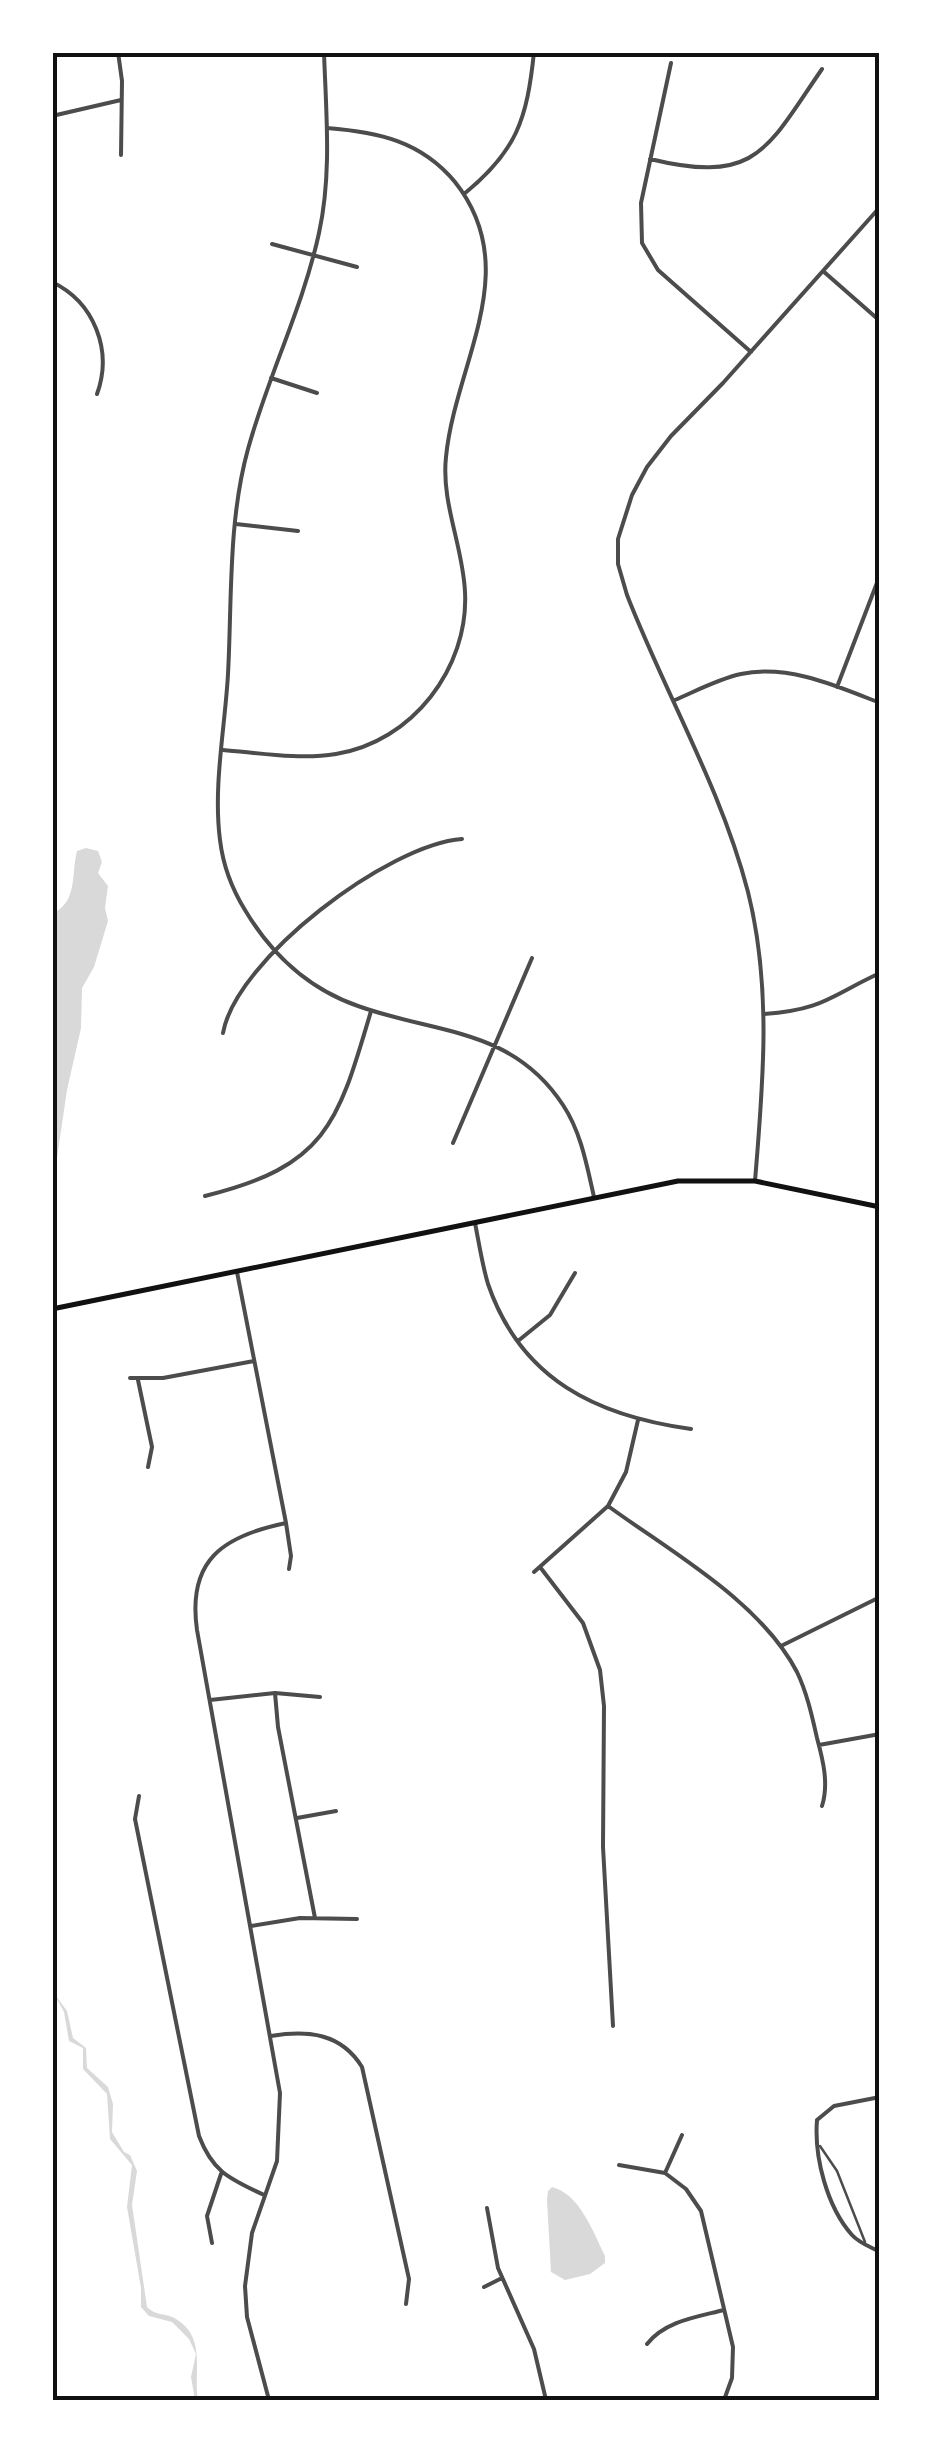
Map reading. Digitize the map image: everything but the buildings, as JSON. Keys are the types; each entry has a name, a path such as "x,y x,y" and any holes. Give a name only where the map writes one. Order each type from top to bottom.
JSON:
{"main road":[{"path":"52,1309 678,1180 754,1181 880,1208"}],"street":[{"path":"118,52 121,155"},
{"path":"324,52 326,187 313,256 248,449 236,524 218,818 223,856 244,908 274,951 321,990 371,1011 448,1029 494,1045 524,1063 563,1105 582,1146 594,1197"},
{"path":"464,194 496,166 515,140 526,105 534,52"},
{"path":"671,63 639,213 644,248 663,274 751,352"},
{"path":"650,159 704,170 749,159 773,139 822,69"},
{"path":"52,116 122,100"},
{"path":"223,750 323,756 368,745 394,732 423,706 454,659 464,626 466,597 447,497 446,460 482,309 487,270 483,234 464,194 442,168 404,142 375,133 327,128"},
{"path":"754,1181 764,1072 764,1014 758,943 746,884 725,821 620,573 617,554 621,525 632,494 651,461 880,207"},
{"path":"272,244 357,267"},
{"path":"823,271 880,321"},
{"path":"52,282 82,302 95,325 102,365 97,394"},
{"path":"272,378 318,393"},
{"path":"236,524 298,531"},
{"path":"836,687 880,575"},
{"path":"674,701 744,673 794,674 880,703"},
{"path":"223,1033 229,1011 274,951 342,894 381,867 426,846 462,839"},
{"path":"453,1143 532,958"},
{"path":"764,1014 824,1004 880,973"},
{"path":"205,1196 266,1177 299,1157 313,1143 335,1117 344,1099 371,1011"},
{"path":"474,1222 488,1284 518,1341 546,1372 609,1412 692,1429"},
{"path":"237,1272 286,1522 289,1568"},
{"path":"518,1341 550,1315 576,1273"},
{"path":"130,1378 163,1378 254,1361"},
{"path":"138,1380 152,1447 148,1467"},
{"path":"534,1572 608,1506 626,1472 638,1420"},
{"path":"608,1506 734,1599 780,1646 803,1686 819,1745 826,1788 822,1806"},
{"path":"269,2400 245,2297 249,2248 277,2161 280,2093 195,1610 196,1585 222,1546 237,1536 286,1522"},
{"path":"540,1567 583,1623 595,1649 602,1679 603,1847 613,2026"},
{"path":"780,1646 880,1597"},
{"path":"210,1700 275,1692 320,1696"},
{"path":"275,1692 278,1728 315,1918"},
{"path":"819,1745 880,1734"},
{"path":"140,1796 134,1819 197,2130 221,2174 264,2195"},
{"path":"296,1818 336,1811"},
{"path":"251,1926 315,1918 358,1918"},
{"path":"271,2036 328,2036 346,2047 362,2067 409,2279 406,2304"},
{"path":"880,2097 834,2106 817,2120 817,2143 826,2186 834,2203 849,2231 880,2252"},
{"path":"665,2174 682,2135"},
{"path":"620,2165 665,2174 686,2189 701,2211 734,2356 724,2400"},
{"path":"212,2243 207,2216 221,2174"},
{"path":"486,2208 502,2278 536,2355 546,2400"},
{"path":"484,2287 502,2278"},
{"path":"647,2344 673,2324 724,2310"}],"lane":[{"path":"817,2143 838,2171 866,2244"}],"shaded area":[{"path":"77,851 98,851 102,862 98,873 108,886 108,921 94,967 82,988 81,1028 53,1185 53,913 70,894"},
{"path":"53,1992 67,2011 73,2038 86,2048 87,2068 108,2087 113,2104 112,2132 137,2171 132,2205 147,2307 176,2319 192,2336 197,2356 198,2400 191,2377 196,2354 189,2339 172,2322 149,2316 141,2307 127,2207 132,2165 110,2139 107,2094 83,2069 83,2048 69,2041 64,2012"},
{"path":"552,2187 578,2206 605,2256 605,2263 590,2274 565,2280 551,2272 547,2200"}]}
